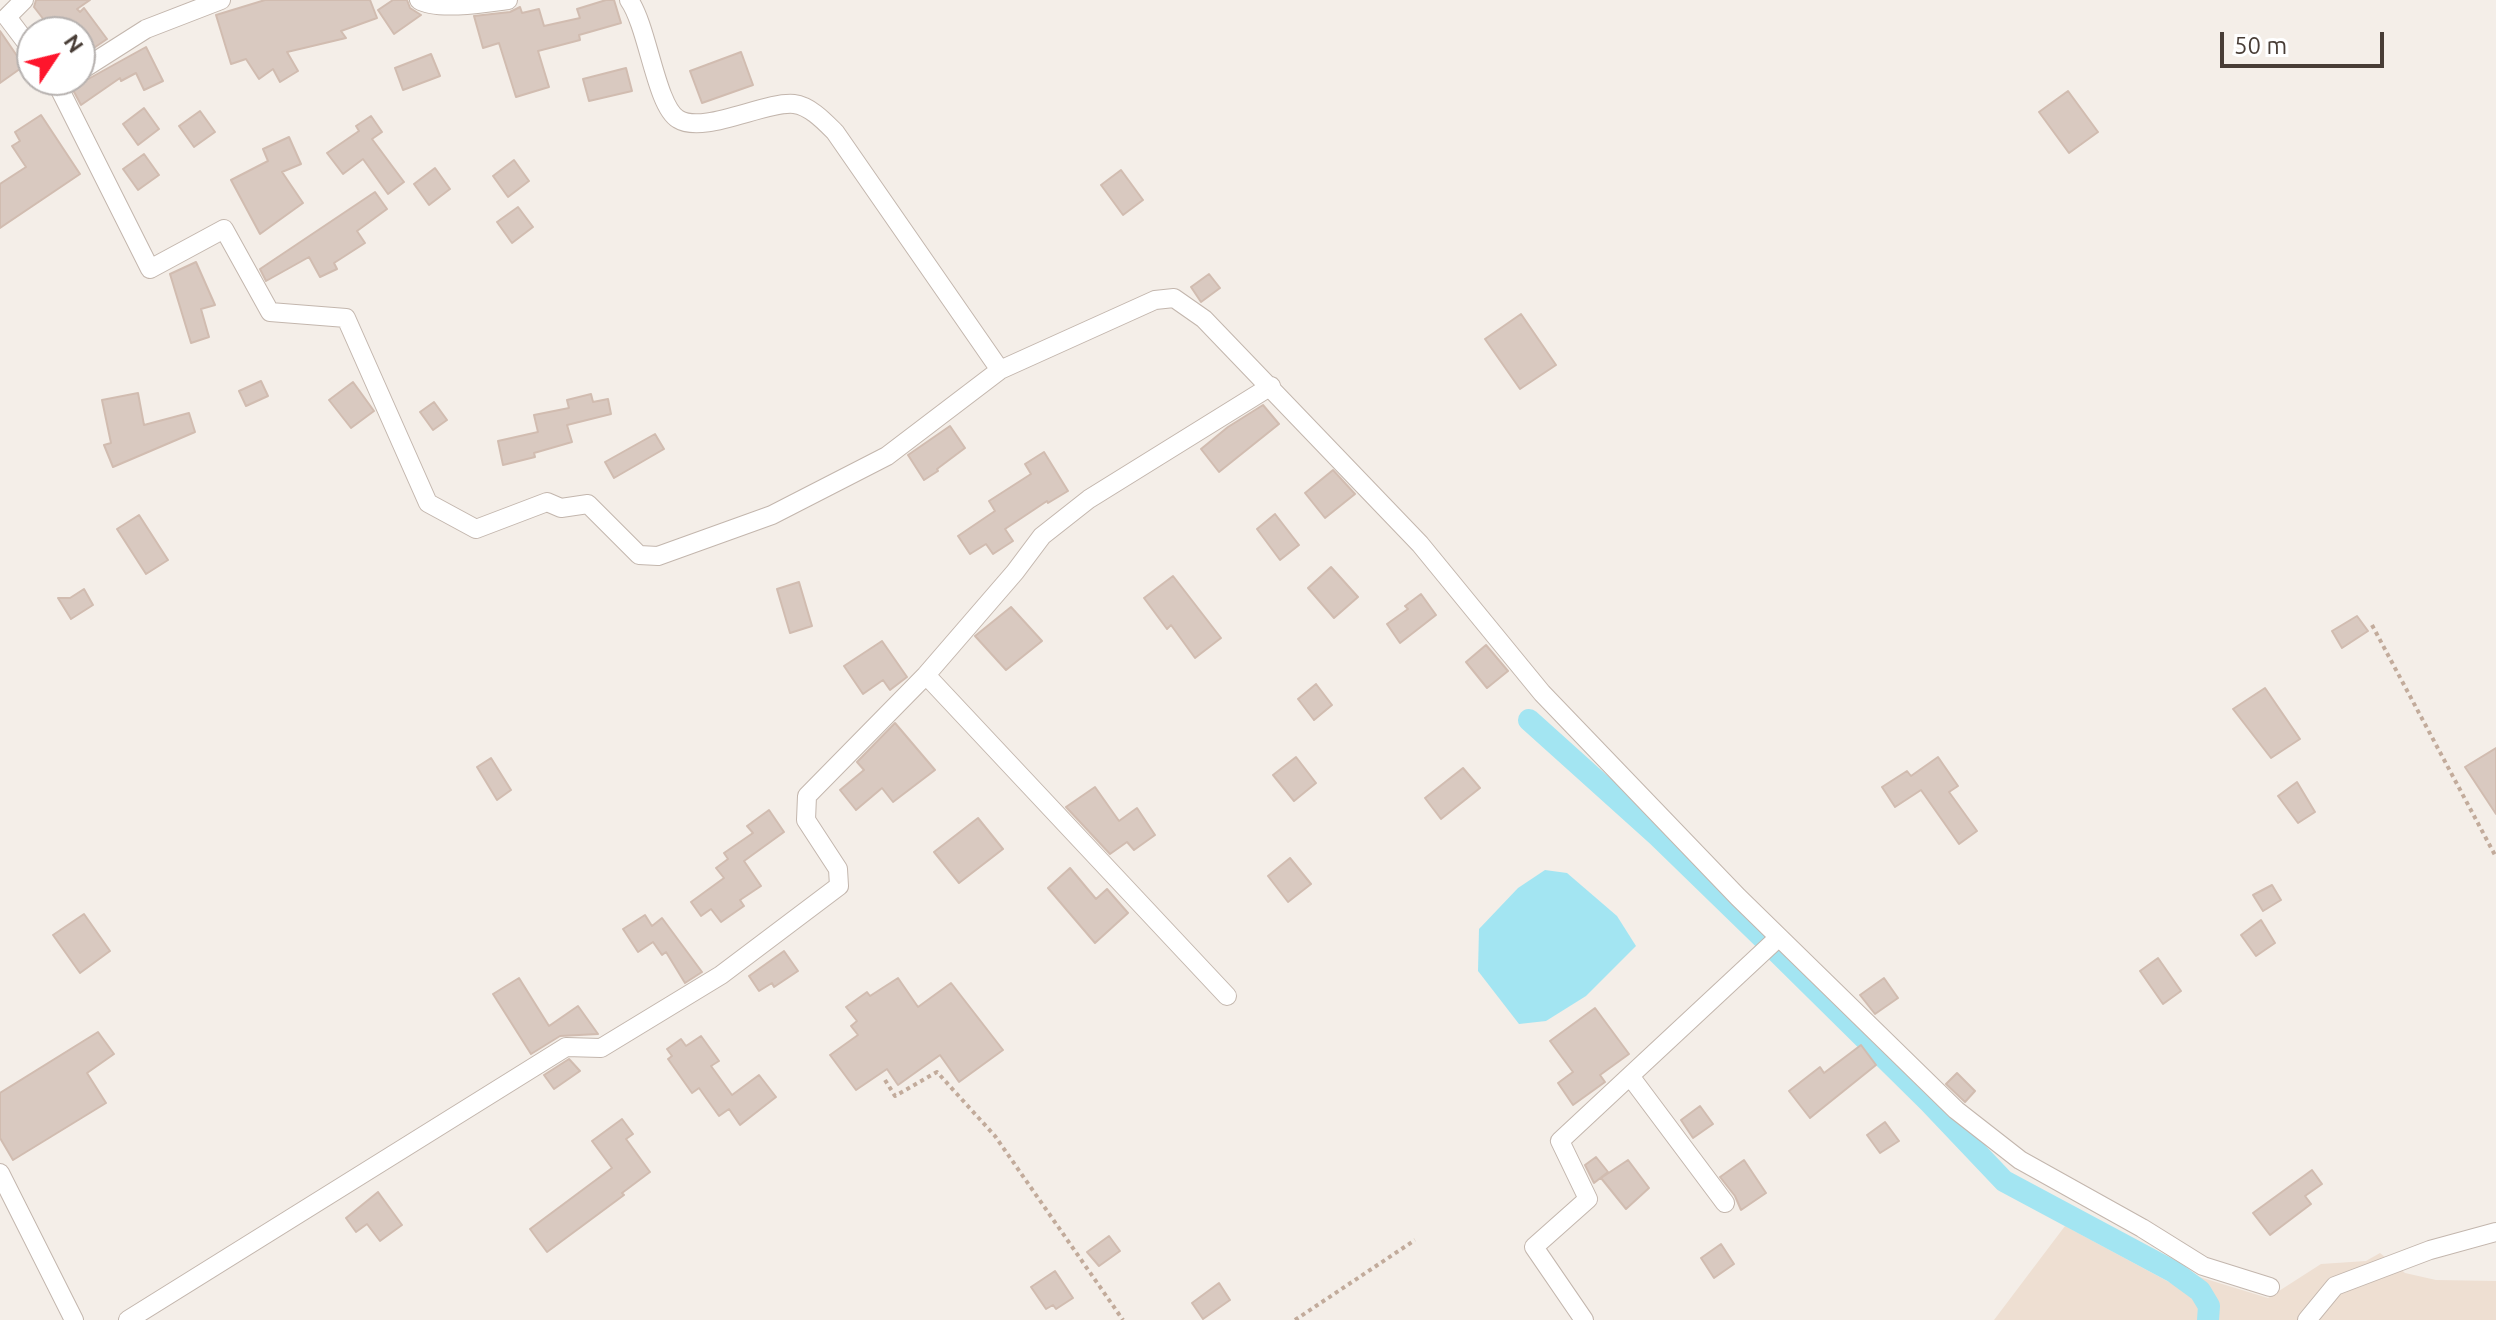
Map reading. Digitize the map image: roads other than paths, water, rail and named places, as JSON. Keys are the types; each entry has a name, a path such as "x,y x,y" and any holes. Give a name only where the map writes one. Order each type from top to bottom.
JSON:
{"street":[{"path":"16,29 7,17 24,0"},
{"path":"96,61 146,29 221,0"},
{"path":"419,0 427,4 464,5 508,0"},
{"path":"629,0 641,24 665,102 678,119 697,124 794,104 813,112 835,132 1000,370"},
{"path":"62,96 150,269 224,229 270,312 346,318 428,503 476,529 547,502 561,508 588,504 639,555 658,556 772,515 887,456 1000,370 1155,300 1174,298 1204,319 1420,544 1542,693 1738,897 1956,1110 2020,1160 2203,1266 2270,1287"},
{"path":"128,1320 566,1047 601,1048 615,1040 721,975 839,886 838,869 806,820 807,796 926,675 1042,536 1089,499 1271,386"},
{"path":"926,675 1227,996"},
{"path":"1584,1320 1534,1247 1588,1199 1560,1141 1778,938"},
{"path":"1630,1076 1725,1203"},
{"path":"0,1173 74,1320"},
{"path":"2307,1320 2335,1286 2430,1250 2496,1232"}],"water":[{"path":"1545,870 1567,873 1617,916 1636,946 1586,996 1546,1021 1519,1024 1478,971 1479,929 1518,888"}],"waterway":[{"path":"1529,720 1658,836 1929,1102 2004,1181 2174,1272 2200,1291 2209,1306 2208,1320"}]}
